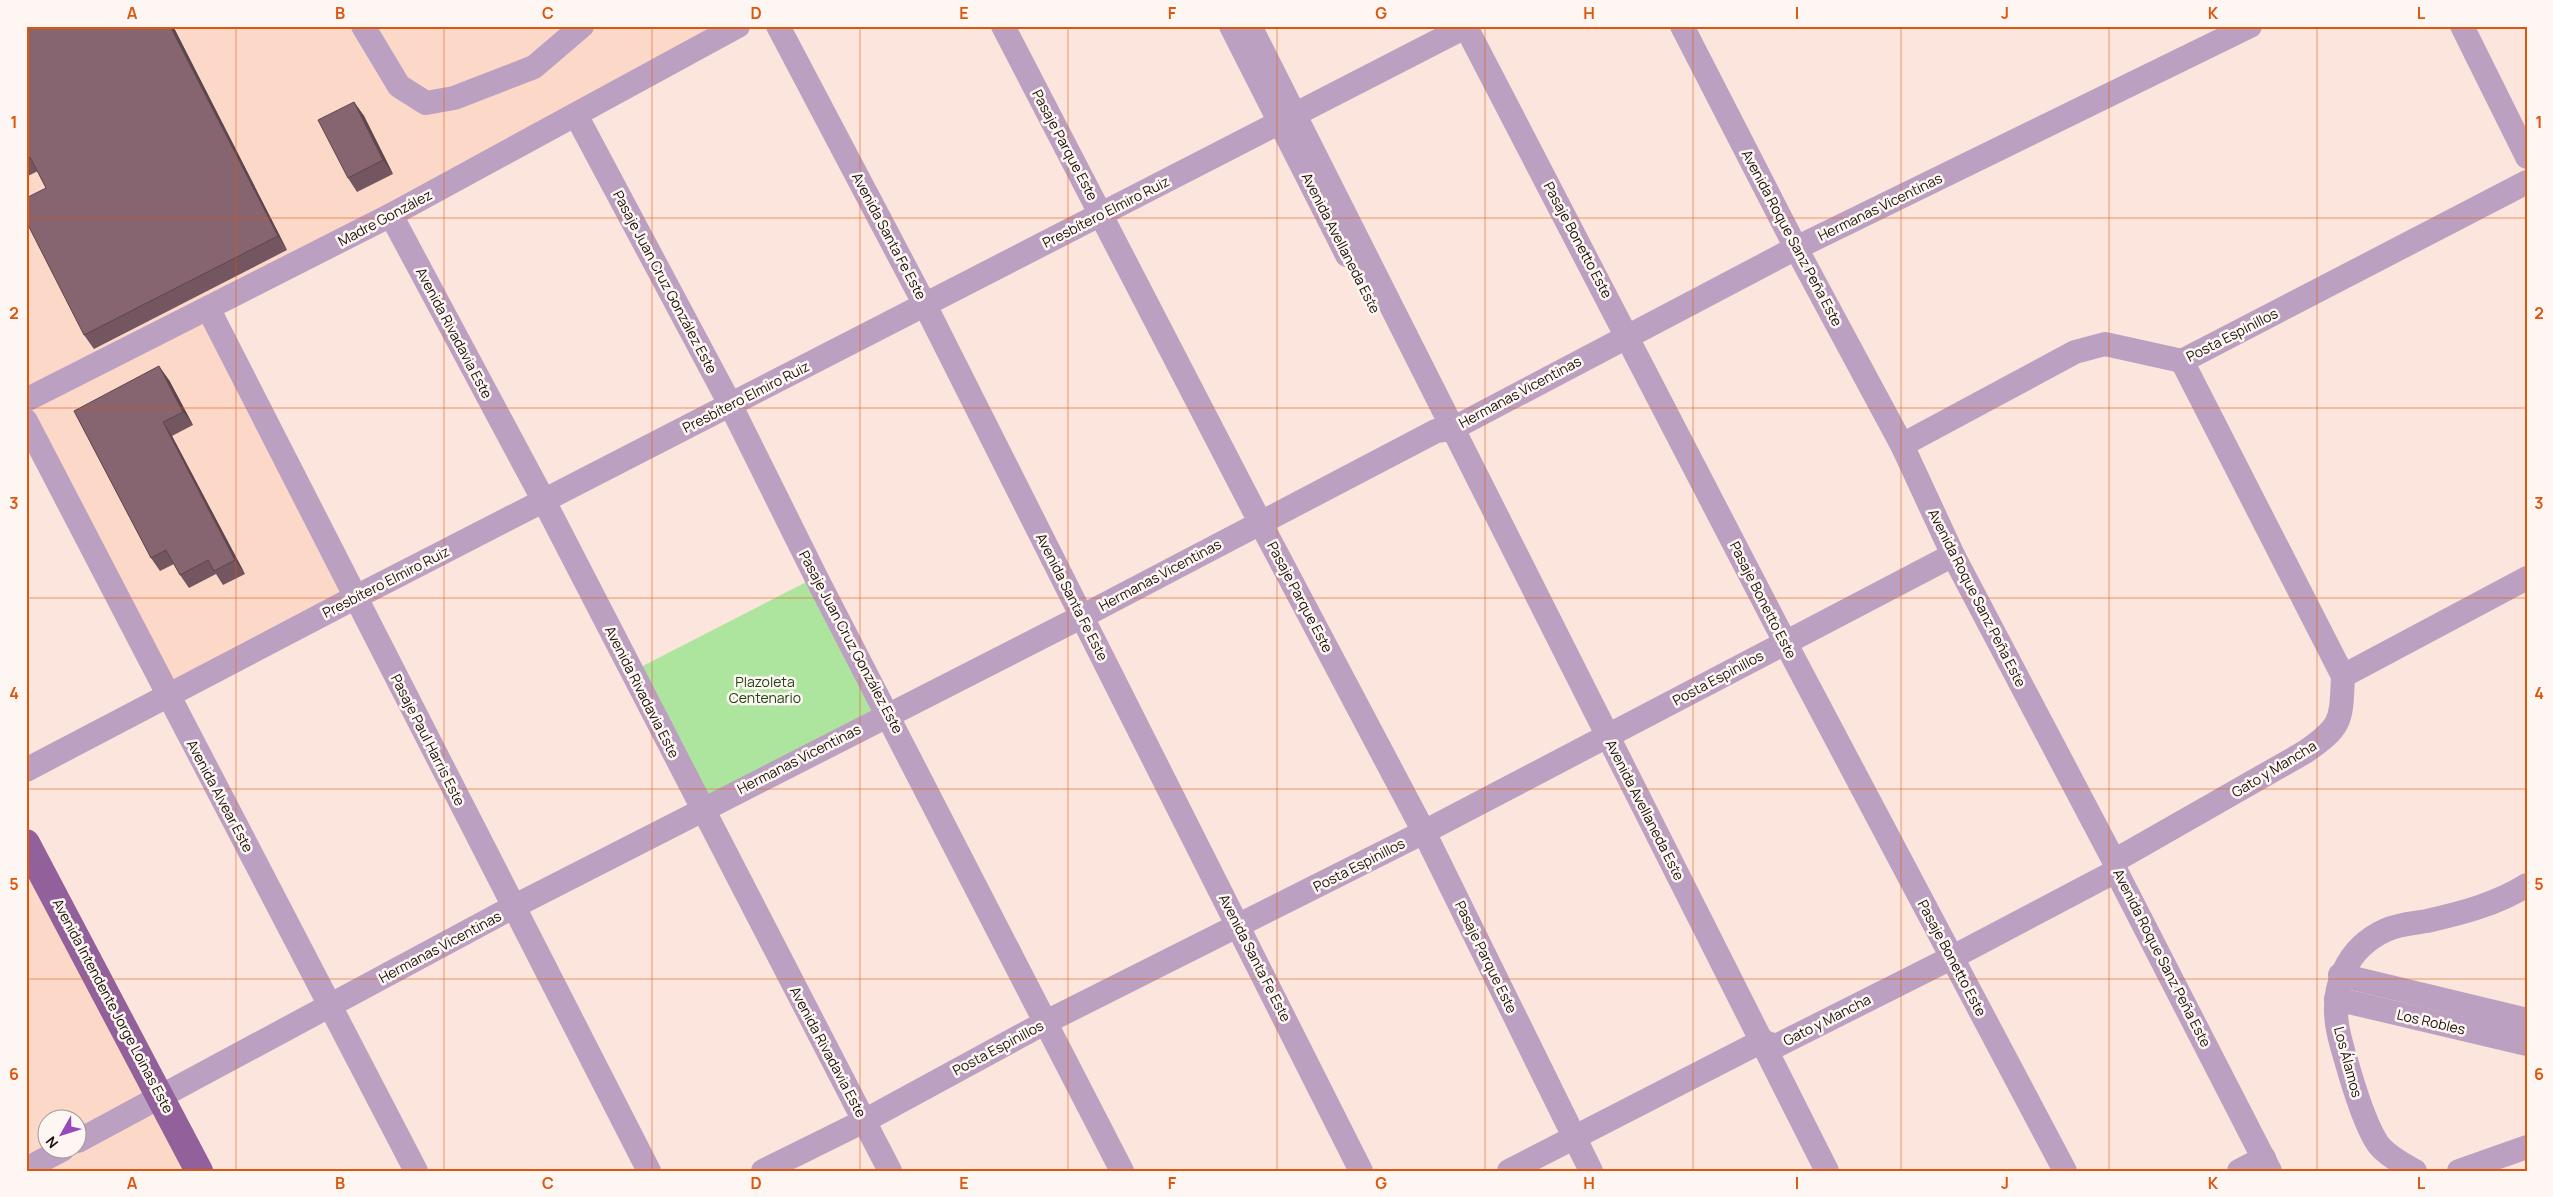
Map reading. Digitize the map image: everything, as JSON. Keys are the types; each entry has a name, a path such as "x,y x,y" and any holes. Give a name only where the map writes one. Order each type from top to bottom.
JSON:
{"main road":[{"name":"Avenida Intendente Jorge Loinas Este","path":"26,842 199,1171"}],"street":[{"path":"363,26 399,86 426,103 454,98 534,67 582,26"},
{"name":"Madre González","path":"26,400 391,215 738,26"},
{"name":"Avenida Santa Fe Este","path":"778,26 925,305 1081,617 1239,925 1361,1171"},
{"name":"Pasaje Parque Este","path":"1003,26 1260,522 1424,832 1591,1171"},
{"name":"Avenida Avellaneda Este","path":"1231,26 1287,118 1444,430 1463,450 1827,1171"},
{"name":"Avenida Avellaneda Este","path":"1250,26 1287,118"},
{"name":"Presbítero Elmiro Ruiz","path":"26,770 356,597 1467,26"},
{"name":"Pasaje Bonetto Este","path":"1467,26 1785,642 2064,1171"},
{"name":"Avenida Roque Sanz Peña Este","path":"1682,26 1796,248 1902,446 1953,555 2115,866 2267,1165"},
{"name":"Hermanas Vicentinas","path":"88,1136 513,908 888,714 1081,617 1260,522 1444,430 1796,248 2250,26"},
{"path":"2462,26 2527,157"},
{"name":"Pasaje Juan Cruz González Este","path":"576,115 730,404 816,577 1122,1171"},
{"name":"Posta Espinillos","path":"1902,446 2075,352 2104,344 2182,361 2527,182"},
{"name":"Avenida Rivadavia Este","path":"391,215 544,501 890,1171"},
{"name":"Pasaje Paul Harris Este","path":"208,308 649,1171"},
{"path":"2182,361 2343,676 2527,578"},
{"name":"Avenida Alvear Este","path":"26,420 167,696 416,1171"},
{"name":"Posta Espinillos","path":"763,1171 864,1121 1046,1022 1424,832 1953,555"},
{"name":"Gato y Mancha","path":"1509,1171 1762,1041 1776,1046 1951,958 2115,866 2305,752 2329,735 2342,714 2343,676"},
{"name":"Los Álamos","path":"2408,1169 2379,1145 2356,1096 2338,1030 2336,999 2340,975 2363,944 2387,929 2459,914 2509,897 2527,885"},
{"name":"Los Robles","path":"2340,975 2527,1020"},
{"name":"Los Robles","path":"2336,999 2527,1044"},
{"path":"2459,1171 2527,1147"},
{"path":"26,1169 43,1160"},
{"path":"2239,1171 2267,1165"}],"shaded area":[{"path":"26,26 738,26 208,308 356,597 167,696 26,421"},
{"path":"26,843 199,1171 26,1171"}],"green space":[{"name":"Plazoleta Centenario","path":"816,577 888,714 702,809 631,672"}],"building":[{"path":"30,26 170,26 278,236 84,335 26,221 26,198 46,188 30,157 26,159 26,28"},
{"path":"354,102 383,160 348,178 318,120"},
{"path":"159,366 183,412 163,422 235,560 214,571 208,560 180,575 166,550 151,558 74,411"}]}
